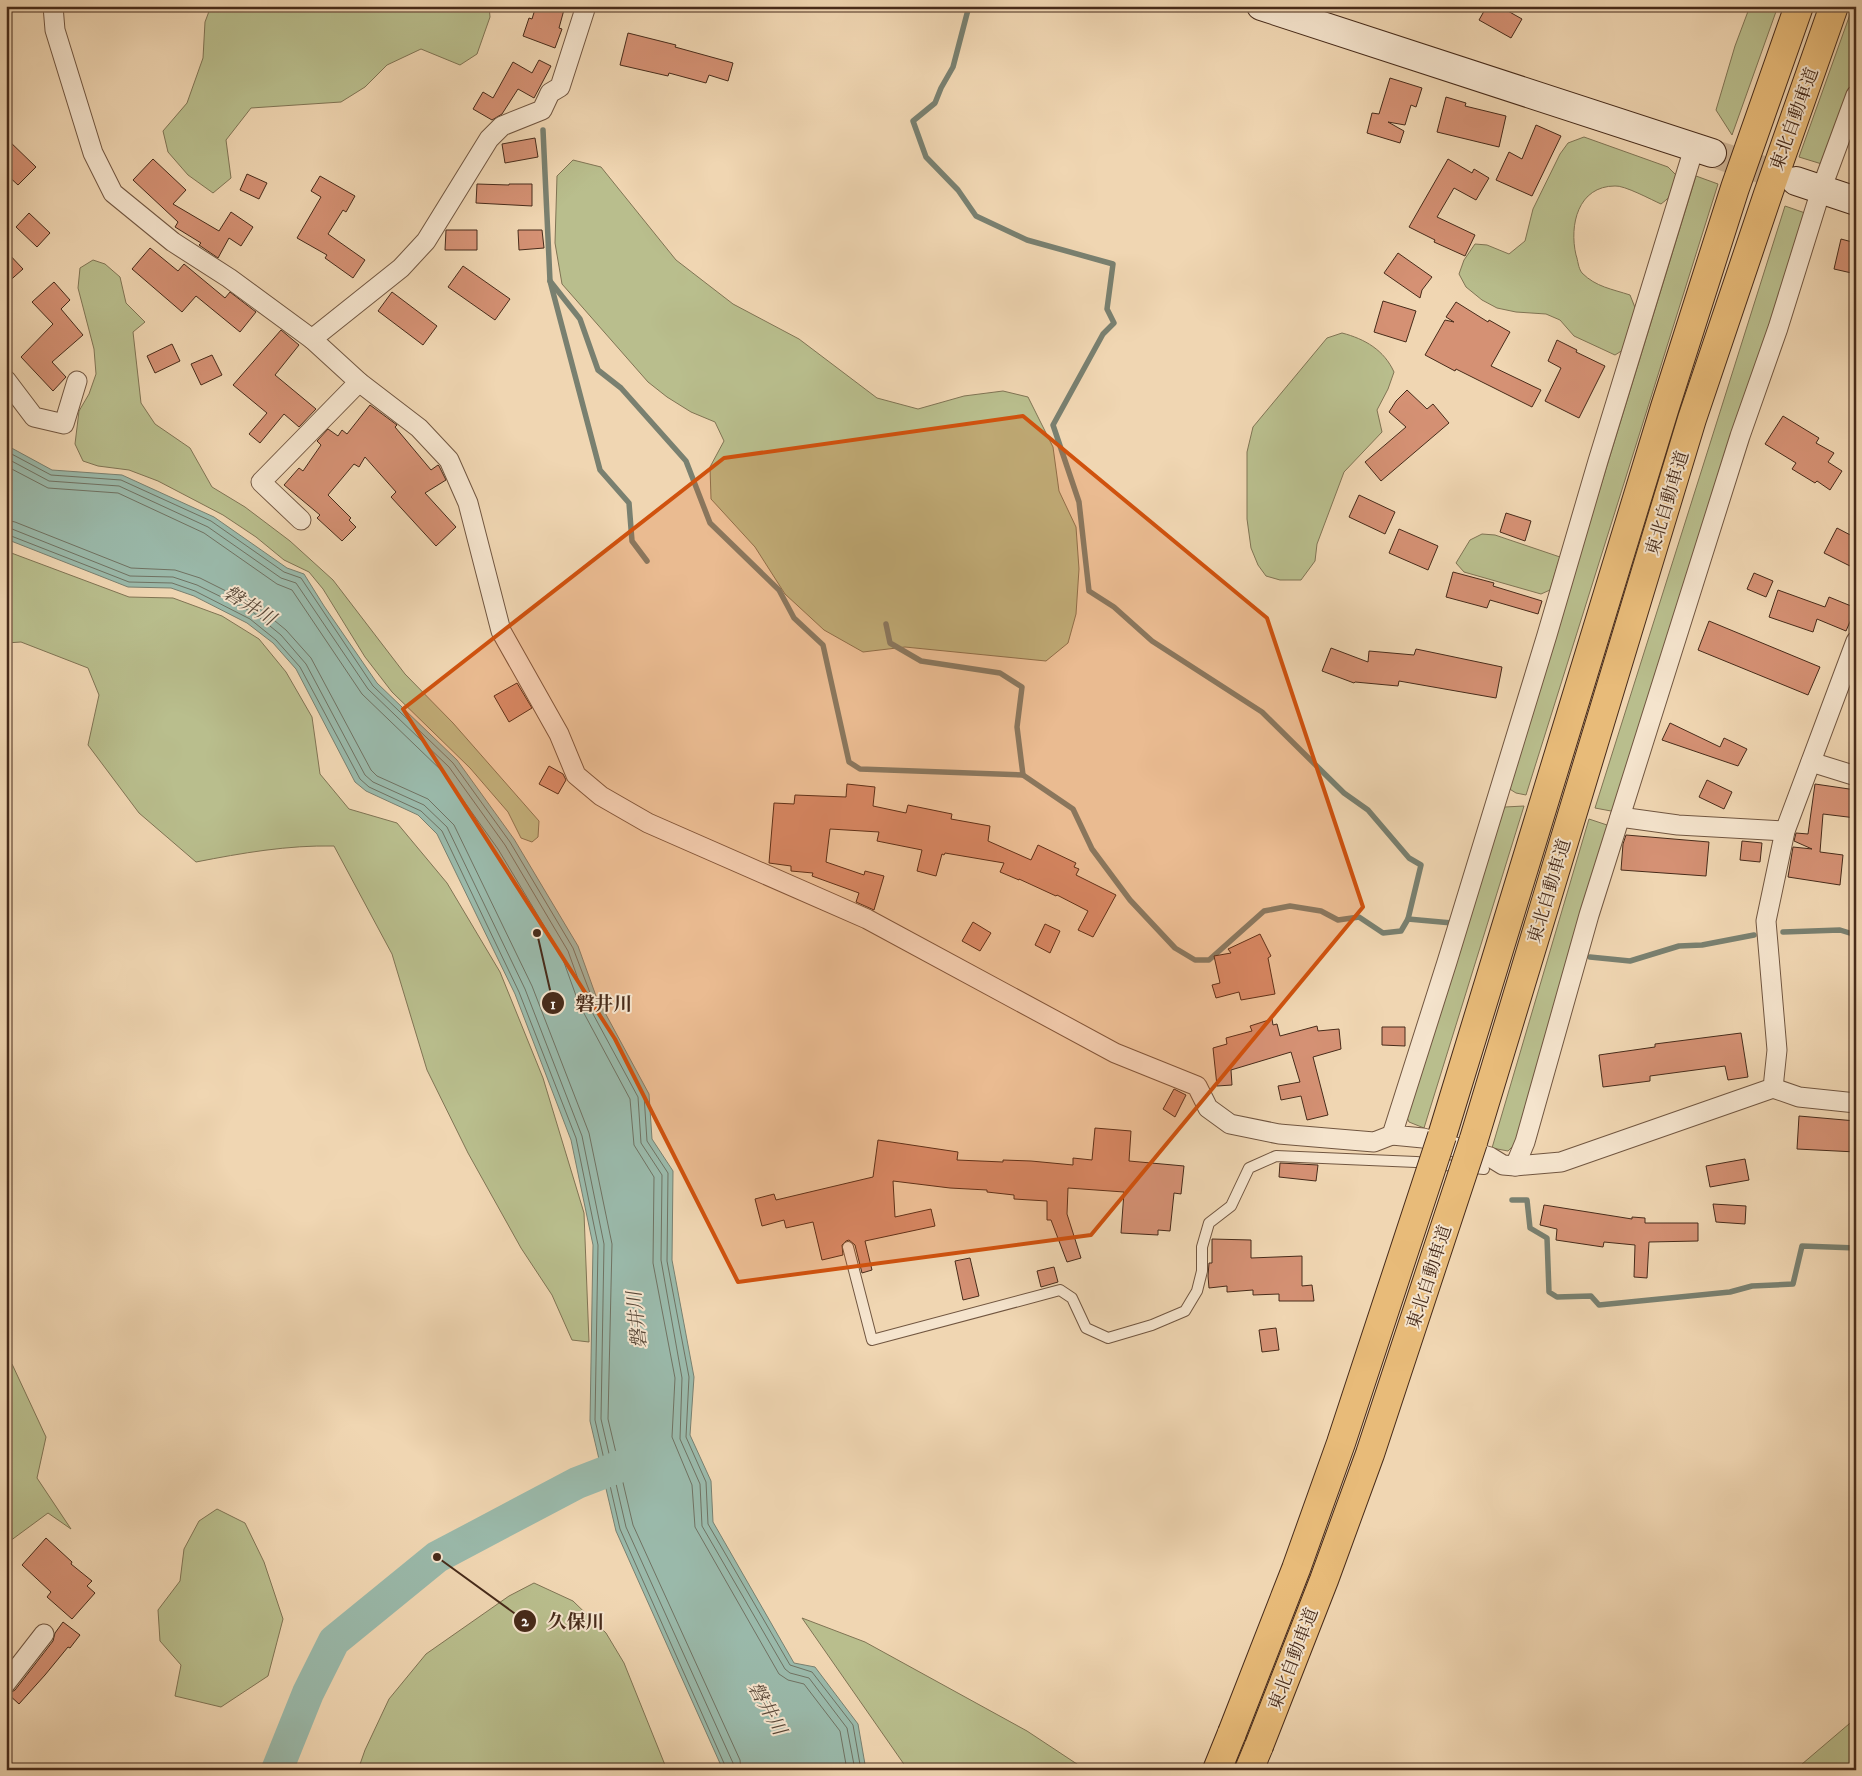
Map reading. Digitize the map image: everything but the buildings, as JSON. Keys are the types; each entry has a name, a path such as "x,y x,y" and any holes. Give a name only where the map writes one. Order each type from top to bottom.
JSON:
{"highway":[{"name":"東北自動車道","path":"1217,1770 1296,1569 1341,1443 1442,1136 1664,407 1736,188 1800,6"},
{"name":"東北自動車道","path":"1249,1770 1324,1580 1370,1454 1473,1142 1692,419 1764,203 1834,6"}],"street":[{"path":"52,6 55,30 93,153 113,193 173,242 229,278 312,339 359,382 419,428 449,460 468,502 501,631 558,734 576,775 600,796 648,823 867,919 1115,1053 1197,1086 1208,1108 1230,1124 1279,1134 1374,1142 1392,1135 1432,1141 1490,1157 1509,1166"},
{"path":"312,339 401,268 426,241 489,139 502,126 542,110 550,93 560,87 586,6"},
{"path":"1261,6 1703,150 1600,451 1547,635 1392,1135"},
{"path":"1509,1166 1525,1142 1589,915 1740,436 1778,328 1821,190 1856,95"},
{"path":"1796,181 1856,201"},
{"path":"6,380 34,416 64,424 77,381"},
{"path":"301,520 261,482 359,382"},
{"path":"1773,1088 1777,1050 1766,921 1784,832 1856,641"},
{"path":"1811,762 1856,776"},
{"path":"1620,817 1678,825 1784,832"},
{"path":"1484,1169 1561,1162 1773,1088 1798,1097 1856,1103"},
{"path":"6,1683 44,1634"}],"lane":[{"path":"848,1247 872,1340 1060,1290 1072,1298 1086,1328 1108,1338 1152,1326 1184,1311 1197,1291 1202,1271 1202,1248 1209,1223 1231,1206 1249,1168 1276,1156 1416,1162 1484,1169"}],"highlighted area":[{"path":"1023,416 1267,618 1363,907 1091,1235 738,1282 615,1039 403,709 724,458"}],"green space":[{"path":"211,6 489,6 490,17 477,54 460,65 421,49 387,65 365,87 341,102 251,108 226,140 231,178 213,193 188,175 168,152 163,131 187,103 203,58 205,22"},
{"path":"1750,6 1778,6 1732,135 1716,110 1735,46"},
{"path":"1853,6 1856,6 1856,78 1825,165 1799,157"},
{"path":"1584,137 1668,167 1676,175 1673,192 1661,204 1631,190 1615,186 1602,188 1592,193 1579,209 1574,232 1574,243 1582,273 1599,285 1630,295 1636,310 1623,350 1615,355 1574,336 1560,320 1546,314 1516,312 1497,308 1482,300 1466,287 1459,274 1464,260 1475,244 1487,245 1509,254 1525,241 1533,209 1560,154 1568,143"},
{"path":"573,160 601,167 676,260 733,304 799,339 877,398 918,409 964,396 1003,391 1028,397 1053,447 1059,491 1076,527 1079,569 1076,614 1068,643 1046,661 905,647 863,652 824,630 785,594 755,547 711,499 710,467 724,441 715,422 691,412 648,382 562,284 555,243 557,176"},
{"path":"1696,176 1718,184 1526,795 1516,793 1508,788"},
{"path":"1785,206 1808,214 1615,806 1611,811 1595,808"},
{"path":"93,260 105,264 120,277 126,303 145,322 133,332 141,403 155,424 190,448 212,487 245,507 290,541 333,580 405,674 453,723 539,821 538,837 532,842 521,838 508,812 470,768 392,692 365,657 323,589 309,572 284,560 256,537 223,515 158,481 129,470 98,466 83,461 75,444 79,411 89,394 96,374 94,349 78,288 80,268"},
{"path":"1342,333 1373,346 1385,357 1394,372 1377,410 1382,432 1344,472 1317,544 1315,561 1301,580 1280,580 1266,576 1258,565 1251,548 1247,519 1247,452 1253,427 1327,338"},
{"path":"1482,534 1495,535 1560,557 1550,590 1541,594 1464,572 1456,563 1470,540"},
{"path":"6,551 129,597 173,598 222,616 259,639 286,672 312,717 320,774 349,809 397,823 447,883 500,972 543,1078 584,1213 589,1342 572,1340 552,1295 521,1248 468,1153 427,1070 392,954 334,846 282,848 196,862 139,813 88,745 99,695 88,668 21,642 6,643"},
{"path":"1524,806 1424,1128 1409,1122 1406,1115 1501,812 1505,807"},
{"path":"1589,819 1607,825 1609,832 1516,1143 1508,1151 1492,1148"},
{"path":"6,1359 12,1364 46,1437 37,1478 71,1529 48,1513 6,1544"},
{"path":"217,1509 245,1523 264,1562 283,1619 268,1676 221,1707 175,1696 181,1665 160,1641 158,1610 180,1581 184,1549 199,1521"},
{"path":"534,1583 573,1601 606,1633 624,1663 667,1770 358,1770 365,1750 389,1699 426,1654 509,1596"},
{"path":"802,1618 865,1642 1027,1731 1086,1770 908,1770"},
{"path":"1856,1718 1856,1770 1795,1770"}],"water":[{"path":"6,445 52,470 122,475 214,517 287,568 304,574 377,683 457,760 514,839 578,946 596,996 649,1094 652,1139 673,1171 672,1260 694,1377 690,1435 711,1481 713,1522 794,1663 815,1667 858,1724 866,1770 723,1770 616,1531 590,1421 593,1245 571,1140 515,994 437,834 418,815 366,791 355,782 296,669 273,643 247,623 194,596 171,588 128,587 6,539"}],"waterway":[{"path":"969,6 953,67 935,103 913,121 926,157 958,190 976,216 1027,240 1113,264 1107,309 1114,323 1103,334 1053,425 1079,502 1089,591 1114,607 1152,641 1262,712 1344,793 1368,810 1409,858 1421,865 1408,919"},
{"path":"543,130 550,281 600,470 629,503 632,541 647,561"},
{"path":"550,281 580,319 598,370 621,388 686,461 710,523 779,590 794,618 823,645 849,762 860,769 1023,775"},
{"path":"886,624 890,643 921,661 1000,673 1022,687 1017,727 1023,775 1073,809 1092,849 1130,900 1175,948 1195,960 1209,960 1264,911 1290,906 1321,911 1338,920 1359,917 1383,933 1401,931 1408,919 1452,923"},
{"path":"1783,932 1840,930 1856,935"},
{"path":"1590,957 1630,961 1679,946 1702,945 1754,935"},
{"path":"1512,1200 1527,1200 1530,1228 1547,1238 1549,1292 1557,1297 1591,1296 1599,1305 1730,1292 1752,1286 1793,1284 1802,1246 1856,1248"},
{"path":"277,1770 308,1693 334,1641 437,1557 577,1483 639,1459"}],"tunnel":[{"path":"1712,153 1796,181"}],"place":[{"name":"磐井川","path":"537,933"},
{"name":"久保川","path":"437,1557"}]}
